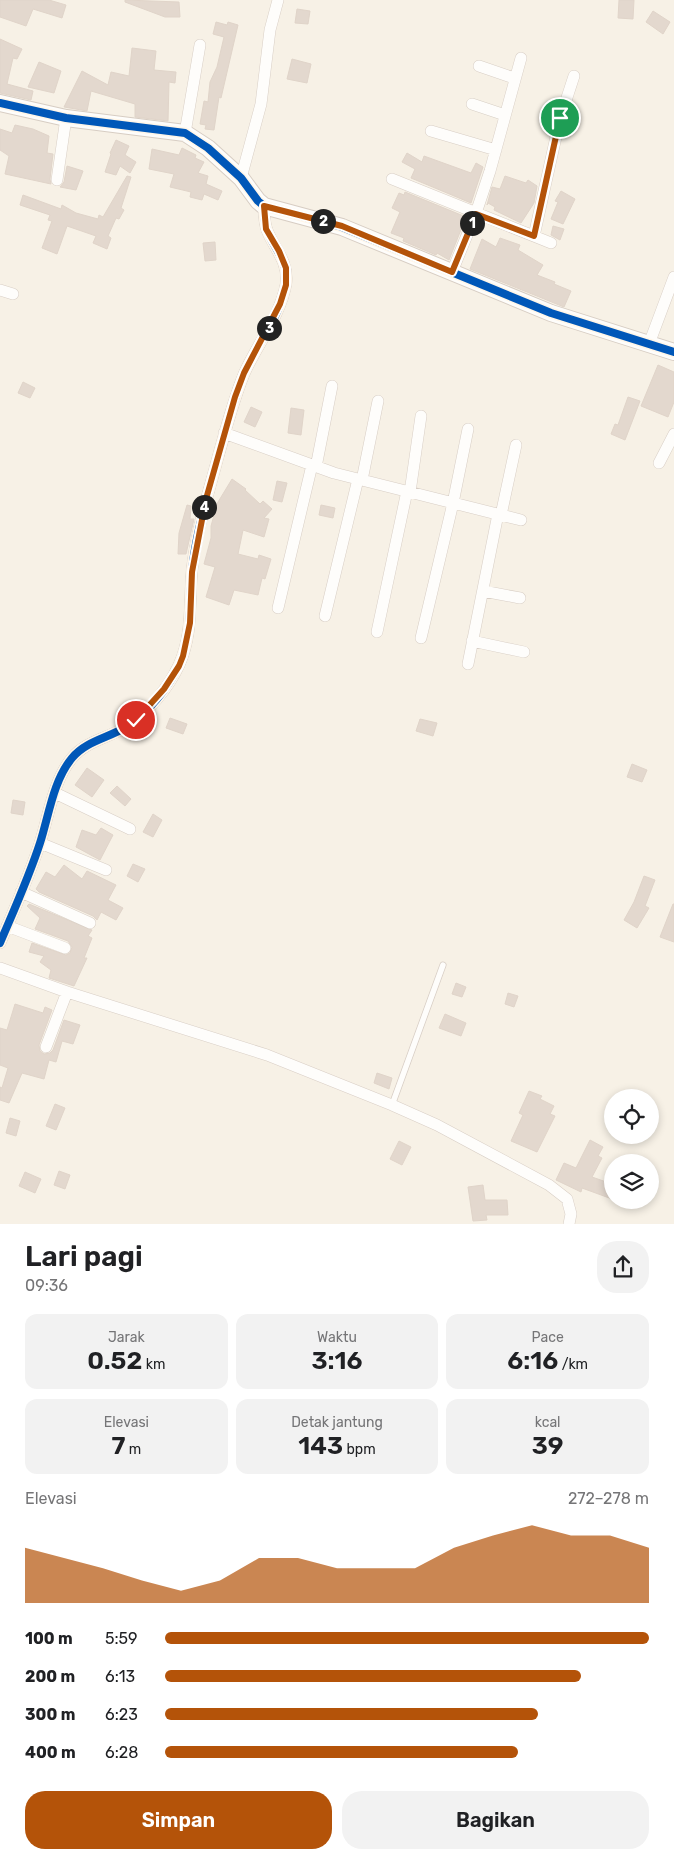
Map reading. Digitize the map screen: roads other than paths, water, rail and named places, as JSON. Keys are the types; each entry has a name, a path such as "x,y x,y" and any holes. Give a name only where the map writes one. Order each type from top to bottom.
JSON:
{"street":[{"path":"241,178 257,122 270,30 278,0"},
{"path":"185,133 200,45"},
{"path":"452,272 476,214 521,58"},
{"path":"479,66 514,78"},
{"path":"534,236 560,118 574,76"},
{"path":"0,103 66,118 185,133 202,144 241,178 264,206 342,226 551,313 674,352"},
{"path":"472,104 505,115"},
{"path":"57,180 66,118"},
{"path":"430,131 496,150"},
{"path":"392,179 551,243"},
{"path":"0,943 40,842 54,793 63,772 73,757 91,743 127,727 136,720 155,700 179,666 189,634 192,572 198,534 224,432 244,373 274,318 286,285 286,268 279,251 266,229 264,206"},
{"path":"649,344 674,277"},
{"path":"0,290 13,294"},
{"path":"278,608 332,386"},
{"path":"326,616 378,401"},
{"path":"377,632 409,492 422,416"},
{"path":"421,638 453,503 468,429"},
{"path":"224,432 314,466 360,480 521,520"},
{"path":"659,464 674,434"},
{"path":"468,664 482,591 516,445"},
{"path":"482,591 520,598"},
{"path":"472,641 524,652"},
{"path":"54,793 130,829"},
{"path":"40,842 106,870"},
{"path":"21,892 90,923"},
{"path":"8,926 65,948"},
{"path":"0,968 67,992 267,1055 392,1105 452,1133 549,1185 567,1200 571,1214 569,1224"},
{"path":"46,1047 67,992"}],"lane":[{"path":"392,1105 443,965"}]}
